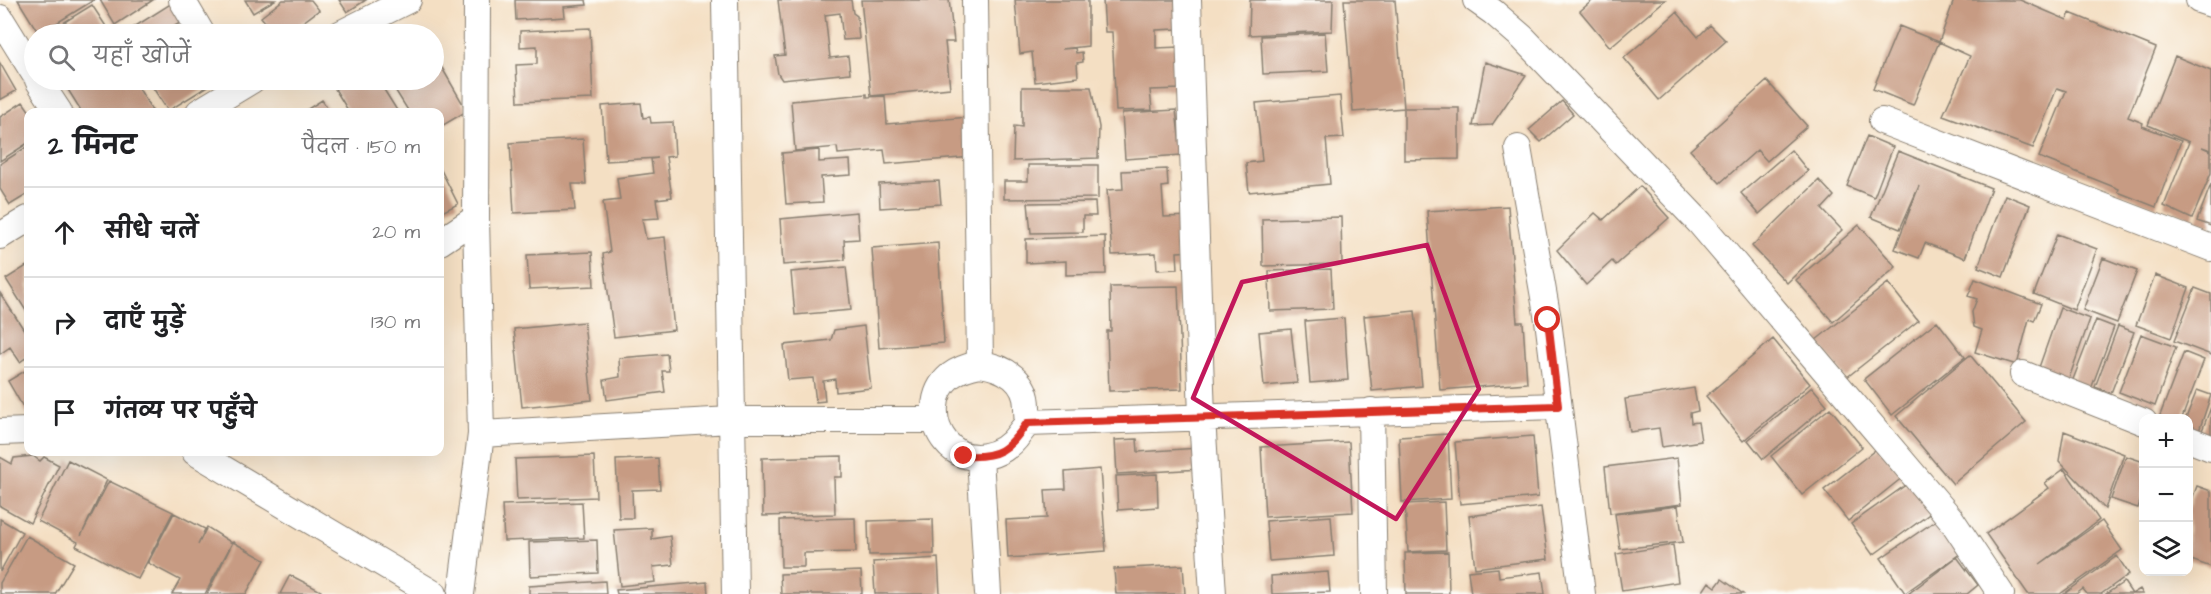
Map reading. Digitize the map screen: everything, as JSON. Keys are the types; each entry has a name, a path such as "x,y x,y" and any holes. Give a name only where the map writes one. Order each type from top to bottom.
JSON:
{"street":[{"path":"182,0 196,24"},
{"path":"360,24 408,0"},
{"path":"461,594 481,435 476,218 477,0"},
{"path":"725,0 735,594"},
{"path":"975,0 980,364"},
{"path":"1188,0 1202,417 1213,594"},
{"path":"1476,0 1522,38 1700,223 1951,519 2001,594"},
{"path":"2199,0 2211,4"},
{"path":"0,18 24,57"},
{"path":"45,90 56,108"},
{"path":"204,108 228,90"},
{"path":"1882,121 2211,248"},
{"path":"1518,148 1548,320 1582,594"},
{"path":"444,239 476,218"},
{"path":"0,236 24,221"},
{"path":"980,364 996,366 1010,373 1021,385 1027,400 1027,423 1013,443 997,453 980,457 964,456 951,448 940,435 935,420 935,404 940,388 950,376 964,368 980,364"},
{"path":"2023,374 2139,420"},
{"path":"1027,423 1558,406"},
{"path":"1371,411 1374,594"},
{"path":"481,435 731,420 935,420"},
{"path":"0,432 24,431"},
{"path":"2193,441 2211,448"},
{"path":"202,456 434,594"},
{"path":"980,457 988,594"}],"highlighted area":[{"path":"1427,245 1479,389 1396,519 1193,398 1242,282"}],"building":[{"path":"18,0 94,0 55,24 33,24"},
{"path":"100,0 153,0 117,24"},
{"path":"245,0 275,0 253,13"},
{"path":"283,0 311,0 319,10 300,24 267,24 261,17"},
{"path":"339,0 366,0 347,12"},
{"path":"515,0 586,0 587,5 564,7 565,17 516,20"},
{"path":"778,0 851,0 853,13 857,16 859,39 843,40 840,13 825,15 830,58 848,56 850,73 782,80 778,74 775,56 785,55"},
{"path":"861,0 949,0 954,42 945,42 950,88 871,96"},
{"path":"1015,0 1088,0 1088,46 1062,49 1075,48 1076,53 1082,52 1083,62 1077,63 1078,77 1035,82 1032,52 1020,54"},
{"path":"1103,0 1176,0 1177,29 1156,30 1156,48 1180,47 1182,89 1150,90 1152,110 1116,111 1112,32 1105,32"},
{"path":"1250,0 1333,0 1332,31 1249,35"},
{"path":"1344,0 1395,0 1404,108 1353,112"},
{"path":"1593,0 1665,0 1610,47 1580,11"},
{"path":"1954,0 2020,0 2067,20 2070,13 2156,48 2128,117 2143,123 2142,126 2181,141 2156,207 2118,192 2119,189 2039,157 2066,91 2057,88 2033,148 1943,115 1970,56 1939,42"},
{"path":"172,3 183,21 178,24 139,24"},
{"path":"92,5 104,24 61,24"},
{"path":"1677,12 1698,37 1710,25 1726,41 1659,100 1624,58"},
{"path":"1899,26 1939,42 1913,105 1873,89"},
{"path":"590,28 593,99 518,102 516,65 537,64 537,46 520,47 520,31"},
{"path":"1325,33 1328,71 1263,74 1261,36"},
{"path":"2175,56 2211,71 2211,150 2202,147 2211,151 2211,173 2192,219 2164,206 2189,142 2148,125"},
{"path":"1485,62 1526,75 1492,125 1473,126"},
{"path":"0,63 16,91 0,100"},
{"path":"444,71 467,111 444,125 444,108 406,108 395,90 444,90"},
{"path":"1767,81 1807,126 1767,161 1757,150 1720,183 1690,150"},
{"path":"1022,87 1091,87 1099,127 1098,158 1013,161 1014,126 1022,127"},
{"path":"68,90 140,90 151,108 80,108"},
{"path":"154,90 202,90 173,108 166,108"},
{"path":"336,90 384,90 396,108 347,108"},
{"path":"867,94 867,97 885,96 887,124 969,117 973,157 886,164 884,150 838,154 837,147 795,151 791,101"},
{"path":"1340,96 1344,138 1326,139 1330,184 1249,192 1246,163 1262,161 1256,103"},
{"path":"322,100 327,108 309,108"},
{"path":"1562,101 1573,114 1541,142 1529,130"},
{"path":"23,102 27,108 24,108 24,146 0,161 0,117"},
{"path":"641,103 643,118 650,117 651,123 673,122 675,156 666,157 672,197 656,199 659,218 642,219 646,239 665,237 674,330 614,337 603,254 610,252 603,202 620,200 617,178 653,173 651,159 658,158 606,161 602,106"},
{"path":"1404,108 1459,108 1459,159 1404,160"},
{"path":"1176,110 1181,155 1125,159 1122,113"},
{"path":"1867,136 1893,147 1874,197 1847,186"},
{"path":"583,139 586,184 572,184 575,210 514,213 510,143"},
{"path":"24,149 24,196 10,205 0,189 0,164"},
{"path":"819,150 819,162 850,160 851,175 821,177 823,202 786,204 782,153"},
{"path":"1791,150 1808,171 1759,214 1741,193"},
{"path":"1898,151 1991,188 1965,258 1925,243 1919,258 1895,249 1919,186 1900,229 1871,217"},
{"path":"1028,165 1098,165 1098,198 1004,199 1004,181 1028,181"},
{"path":"1167,169 1168,186 1162,187 1164,217 1193,216 1194,251 1177,252 1178,269 1157,270 1156,253 1112,255 1107,190 1123,189 1122,171"},
{"path":"444,176 458,204 444,211"},
{"path":"1819,180 1834,196 1822,209 1842,230 1787,283 1752,246"},
{"path":"939,181 941,204 880,208 879,184"},
{"path":"2211,184 2211,226 2197,221"},
{"path":"1640,186 1669,218 1616,265 1612,261 1586,285 1557,250 1595,213 1603,220"},
{"path":"2005,195 2030,205 2003,277 1978,267"},
{"path":"1095,202 1096,216 1083,216 1083,232 1031,233 1028,203"},
{"path":"1508,206 1517,322 1523,322 1527,383 1440,390 1427,211"},
{"path":"857,212 859,239 844,240 845,260 783,265 780,219"},
{"path":"1341,217 1342,264 1263,266 1262,219"},
{"path":"1859,225 1896,267 1833,322 1796,280"},
{"path":"2057,234 2097,249 2074,310 2034,294"},
{"path":"1105,236 1106,274 1066,275 1066,261 1026,263 1026,239"},
{"path":"938,243 944,343 879,348 872,248"},
{"path":"592,252 594,286 529,289 527,255"},
{"path":"2103,258 2137,271 2117,323 2083,310"},
{"path":"846,267 851,310 795,315 791,272"},
{"path":"24,268 24,308 6,279"},
{"path":"1331,269 1333,309 1270,311 1269,271"},
{"path":"2155,275 2189,288 2171,338 2136,325"},
{"path":"1975,279 2041,304 2034,321 2029,319 2017,365 1975,352 1982,330 1974,327 1972,312 1977,299 1968,296"},
{"path":"1888,283 1918,321 1846,378 1816,340"},
{"path":"1178,286 1182,389 1109,391 1107,331 1111,331 1110,287"},
{"path":"2195,288 2211,294 2211,355 2174,341"},
{"path":"0,293 24,330 24,359 20,362 10,347 0,354"},
{"path":"2060,308 2090,319 2067,384 2037,373"},
{"path":"1415,311 1422,386 1372,391 1364,316"},
{"path":"1344,318 1348,380 1310,383 1305,321"},
{"path":"2096,320 2114,327 2091,389 2072,382"},
{"path":"1937,321 1965,357 1892,415 1864,379"},
{"path":"584,322 592,400 522,407 514,329"},
{"path":"864,326 871,388 836,392 835,379 823,381 825,401 816,402 813,378 788,380 784,345 831,340 834,330"},
{"path":"2118,326 2134,332 2111,393 2095,387"},
{"path":"1291,329 1297,383 1264,386 1259,332"},
{"path":"2141,334 2176,347 2155,406 2119,392"},
{"path":"1773,339 1810,384 1743,441 1706,396"},
{"path":"2184,352 2204,360 2184,414 2161,414"},
{"path":"667,354 669,371 662,371 665,392 607,400 604,380 620,377 619,358"},
{"path":"1970,355 2026,422 1953,484 1896,416"},
{"path":"24,371 24,409 8,381"},
{"path":"1812,387 1827,405 1763,459 1748,440"},
{"path":"1694,388 1698,411 1690,413 1691,423 1698,422 1701,441 1662,447 1659,428 1630,432 1625,399"},
{"path":"2197,390 2211,395 2198,434 2193,432 2193,414 2188,414"},
{"path":"2211,407 2211,440 2200,436"},
{"path":"1830,408 1862,447 1802,495 1771,456"},
{"path":"2064,431 2124,454 2105,509 2059,461"},
{"path":"1448,434 1451,499 1402,502 1399,437"},
{"path":"1533,436 1538,497 1460,504 1455,442"},
{"path":"1137,439 1138,452 1199,448 1200,469 1117,474 1115,440"},
{"path":"1349,442 1353,512 1265,517 1261,447"},
{"path":"1879,447 1903,477 1848,521 1824,490"},
{"path":"33,456 40,461 44,457 59,465 30,523 0,506 0,457 12,464 14,458"},
{"path":"594,456 596,497 517,500 515,459"},
{"path":"842,456 842,477 834,477 835,514 763,516 762,458"},
{"path":"2126,456 2139,460 2138,508 2111,499"},
{"path":"658,458 660,489 632,490 633,518 619,518 616,460"},
{"path":"1677,458 1682,504 1610,513 1605,467"},
{"path":"68,460 107,480 81,536 109,481 173,512 138,579 76,546 78,542 38,521"},
{"path":"1100,469 1106,551 1008,558 1006,520 1047,518 1045,490 1066,489 1065,472"},
{"path":"2064,469 2099,520 2040,564 2102,521 2122,550 2060,594 2028,594 1986,534 2049,488 2045,483"},
{"path":"1157,474 1158,507 1118,510 1116,476"},
{"path":"1910,482 1932,512 1873,555 1851,524"},
{"path":"2197,486 2211,491 2211,567 2193,561 2193,497"},
{"path":"582,502 584,538 504,541 502,505"},
{"path":"1444,502 1446,550 1408,552 1405,504"},
{"path":"1678,506 1683,542 1620,549 1615,514"},
{"path":"1541,507 1548,559 1475,568 1469,516"},
{"path":"174,513 205,529 198,545 207,527 232,543 205,594 172,594 180,580 148,563"},
{"path":"1331,516 1334,556 1269,561 1266,521"},
{"path":"855,518 856,552 804,553 804,567 781,567 780,520"},
{"path":"0,519 22,532 0,572"},
{"path":"933,519 934,554 869,555 868,521"},
{"path":"1938,519 1961,553 1905,593 1881,558"},
{"path":"652,528 652,539 670,536 673,565 653,567 655,582 620,586 614,530"},
{"path":"27,536 74,563 55,594 0,594 0,583"},
{"path":"597,540 598,573 530,576 529,542"},
{"path":"233,542 265,560 246,594 207,594"},
{"path":"1673,545 1678,582 1622,591 1616,554"},
{"path":"1448,552 1449,594 1406,594 1405,553"},
{"path":"2117,556 2129,574 2101,594 2087,594 2083,589 2076,594 2064,594"},
{"path":"1957,557 1978,585 1967,594 1908,594"},
{"path":"938,558 940,594 875,594 873,562"},
{"path":"1183,565 1185,594 1116,594 1114,569"},
{"path":"1498,568 1499,577 1542,572 1545,594 1471,594 1468,571"},
{"path":"861,571 862,594 781,594 780,574"},
{"path":"1328,572 1330,592 1272,594 1271,576"},
{"path":"290,575 321,591 320,594 280,594"},
{"path":"1722,579 1743,594 1701,594 1709,582 1716,587"},
{"path":"605,581 606,594 529,594 529,586"},
{"path":"707,582 708,594 617,594 616,590"},
{"path":"2124,582 2132,594 2106,594"},
{"path":"2140,589 2143,594 2132,594"}],"route":[{"path":"964,456 980,457 997,453 1013,443 1027,423 1558,406 1548,320"}]}
